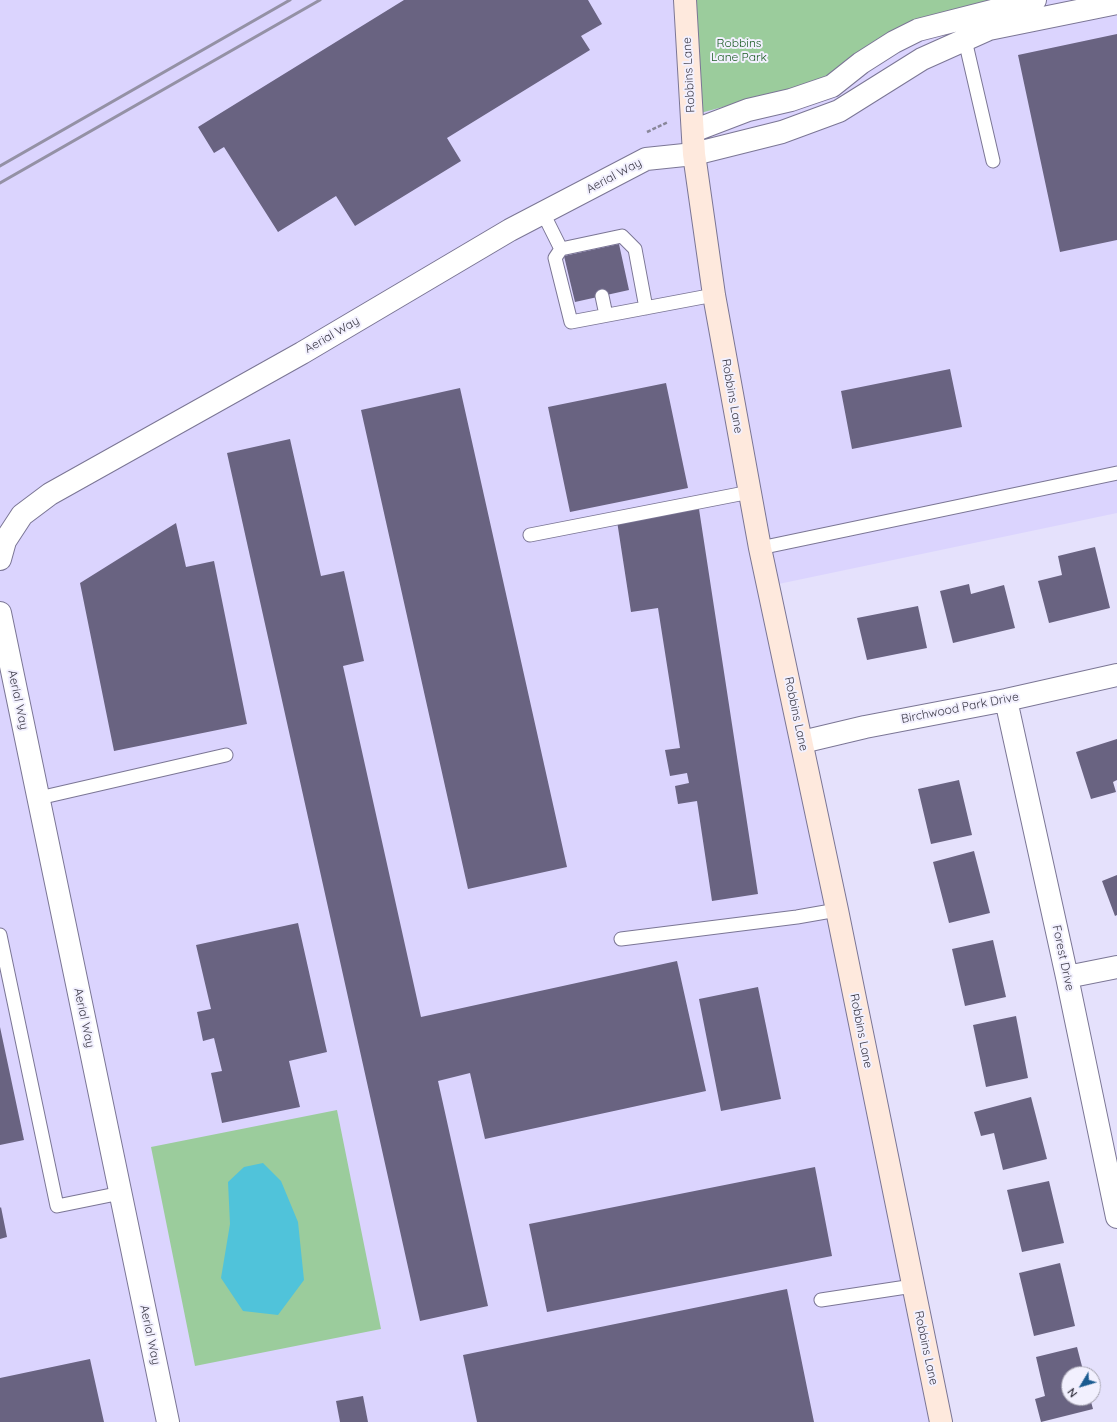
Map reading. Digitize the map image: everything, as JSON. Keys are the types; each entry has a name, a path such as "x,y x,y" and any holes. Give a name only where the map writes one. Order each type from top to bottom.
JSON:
{"street":[{"name":"Robbins Lane","path":"685,0 694,154 714,295 760,548 837,910 941,1422"},
{"path":"693,131 748,110 791,100 832,86 861,63 894,42 918,30 1035,0"},
{"name":"Aerial Way","path":"0,559 5,541 22,515 50,494 296,356 510,230 646,159 694,154 782,132 839,111 922,59 989,30 1117,3"},
{"name":"Aerial Way","path":"0,613 168,1422"},
{"name":"Birchwood Park Drive","path":"802,742 865,727 1006,700 1117,675"},
{"name":"Forest Drive","path":"1006,700 1068,977 1117,1217"},
{"path":"1068,977 1117,967"}],"lane":[{"path":"965,40 993,161"},
{"path":"543,213 561,249"},
{"path":"561,249 591,246 622,236 635,249 646,308"},
{"path":"561,249 555,258 571,322 714,295"},
{"path":"602,296 606,315"},
{"path":"760,548 1117,473"},
{"path":"530,535 750,492"},
{"path":"39,798 226,755"},
{"path":"621,939 797,917 837,910"},
{"path":"0,935 57,1206 121,1193"},
{"path":"821,1300 913,1286"}],"shaded area":[{"path":"0,0 673,0 699,177 686,0 1117,0 1117,513 769,586 941,1422 0,1422"}],"green space":[{"name":"Robbins Lane Park","path":"686,0 1008,0 823,80 693,115"},
{"path":"337,1110 381,1329 195,1366 151,1147"}],"water":[{"path":"263,1163 281,1181 298,1222 304,1280 278,1315 243,1311 221,1278 230,1224 228,1182 244,1167"}],"building":[{"path":"404,0 588,0 602,24 581,36 590,50 447,138 461,161 355,226 336,196 278,232 224,147 214,153 198,127"},
{"path":"1117,34 1117,240 1060,252 1018,55"},
{"path":"619,244 629,290 575,302 564,256"},
{"path":"950,369 962,427 852,449 841,391"},
{"path":"666,383 688,488 570,512 548,407"},
{"path":"460,388 567,867 468,889 361,410"},
{"path":"290,439 321,576 344,571 364,661 343,666 421,1017 677,961 706,1091 485,1139 470,1073 438,1081 488,1306 420,1321 227,453"},
{"path":"699,509 758,894 712,901 697,801 678,804 675,786 689,783 687,773 670,776 665,750 680,748 658,608 631,612 617,521"},
{"path":"176,523 186,567 214,561 247,724 114,751 80,583"},
{"path":"1095,547 1110,608 1049,623 1038,581 1062,575 1058,556"},
{"path":"969,584 971,594 1004,585 1015,628 953,643 940,591"},
{"path":"918,606 927,648 867,660 857,618"},
{"path":"1117,739 1117,780 1113,782 1116,792 1091,799 1076,752"},
{"path":"959,780 972,835 931,844 918,789"},
{"path":"974,851 990,913 949,923 933,862"},
{"path":"1117,875 1117,915 1115,916 1102,881"},
{"path":"298,923 327,1052 289,1061 300,1107 222,1123 211,1073 222,1071 214,1038 203,1041 197,1012 211,1009 196,945"},
{"path":"993,940 1006,997 965,1006 952,949"},
{"path":"758,987 781,1099 721,1111 699,999"},
{"path":"1016,1016 1028,1078 986,1087 973,1025"},
{"path":"0,1027 24,1140 0,1145"},
{"path":"1031,1097 1047,1159 1003,1170 994,1133 981,1136 974,1112"},
{"path":"815,1167 832,1256 547,1312 529,1224"},
{"path":"1049,1181 1064,1243 1022,1252 1007,1190"},
{"path":"1,1207 7,1237 0,1239 0,1208"},
{"path":"1060,1263 1075,1326 1034,1336 1019,1273"},
{"path":"787,1289 814,1422 477,1422 463,1355"},
{"path":"1077,1347 1082,1366 1061,1366 1061,1406 1092,1406 1093,1409 1041,1422 1035,1399 1045,1396 1036,1357"},
{"path":"90,1359 104,1422 0,1422 0,1378"},
{"path":"363,1396 368,1422 340,1422 336,1401"}],"railway":[{"path":"0,166 290,0"},
{"path":"0,183 320,0"}]}
